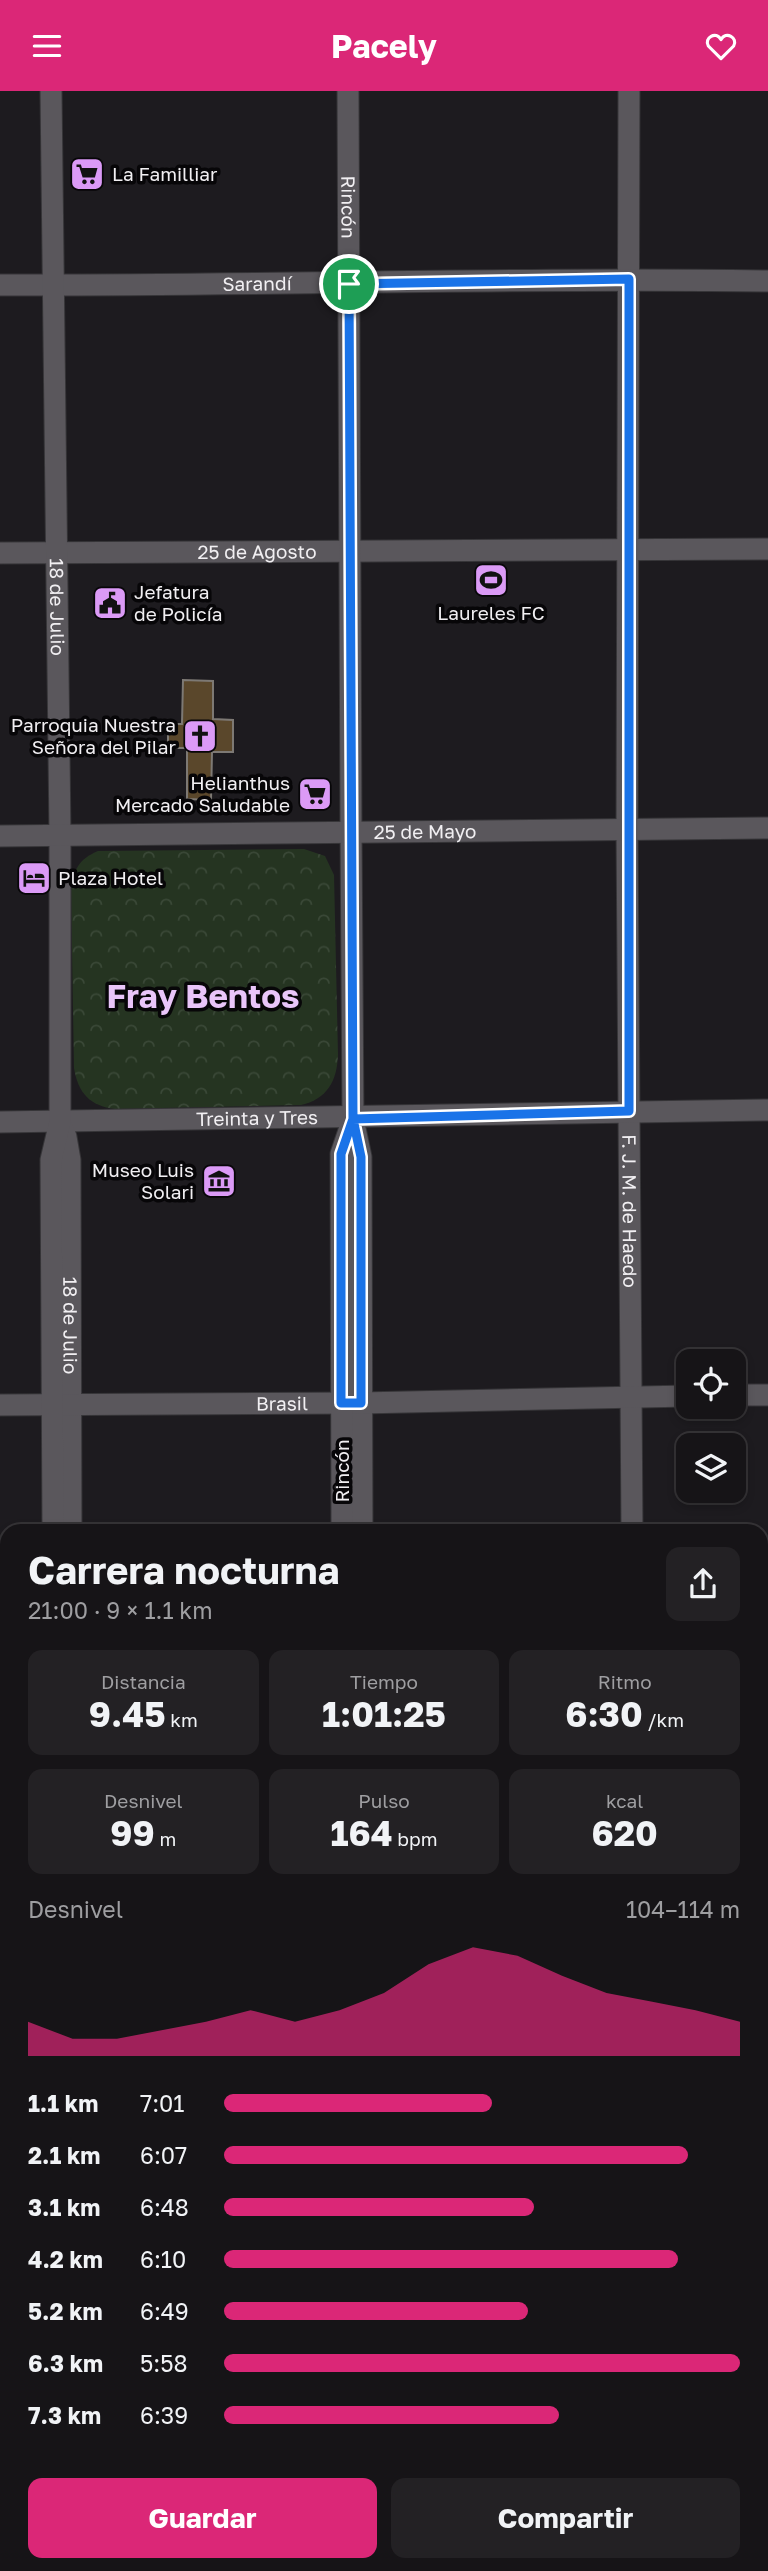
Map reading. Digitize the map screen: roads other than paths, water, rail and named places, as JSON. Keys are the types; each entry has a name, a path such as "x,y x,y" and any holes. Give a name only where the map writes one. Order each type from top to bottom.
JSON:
{"street":[{"name":"18 de Julio","path":"51,91 55,553 61,835 60,1122 70,1160 61,1405 53,1524"},
{"name":"Rincón","path":"348,91 353,1119 341,1154 351,1403 361,1524"},
{"name":"F. J. M. de Haedo","path":"629,91 627,829 632,1524"},
{"name":"Sarandí","path":"0,285 349,284 629,279 768,281"},
{"name":"25 de Agosto","path":"0,553 768,549"},
{"name":"25 de Mayo","path":"0,836 351,830 768,828"},
{"name":"Treinta y Tres","path":"0,1122 353,1119 768,1110"},
{"path":"746,1395 768,1395"},
{"name":"Brasil","path":"0,1405 351,1403 676,1396"},
{"name":"Rincón","path":"342,1524 351,1403"},
{"name":"18 de Julio","path":"61,1405 70,1524"}],"place":[{"name":"La Familliar","path":"87,174"},
{"name":"Laureles FC","path":"491,580"},
{"name":"Jefatura de Policía","path":"110,603"},
{"name":"Parroquia Nuestra Señora del Pilar","path":"200,736"},
{"name":"Helianthus Mercado Saludable","path":"315,794"},
{"name":"Plaza Hotel","path":"34,878"},
{"name":"Museo Luis Solari","path":"219,1181"}],"district":[{"name":"Fray Bentos","path":"203,996"}]}
